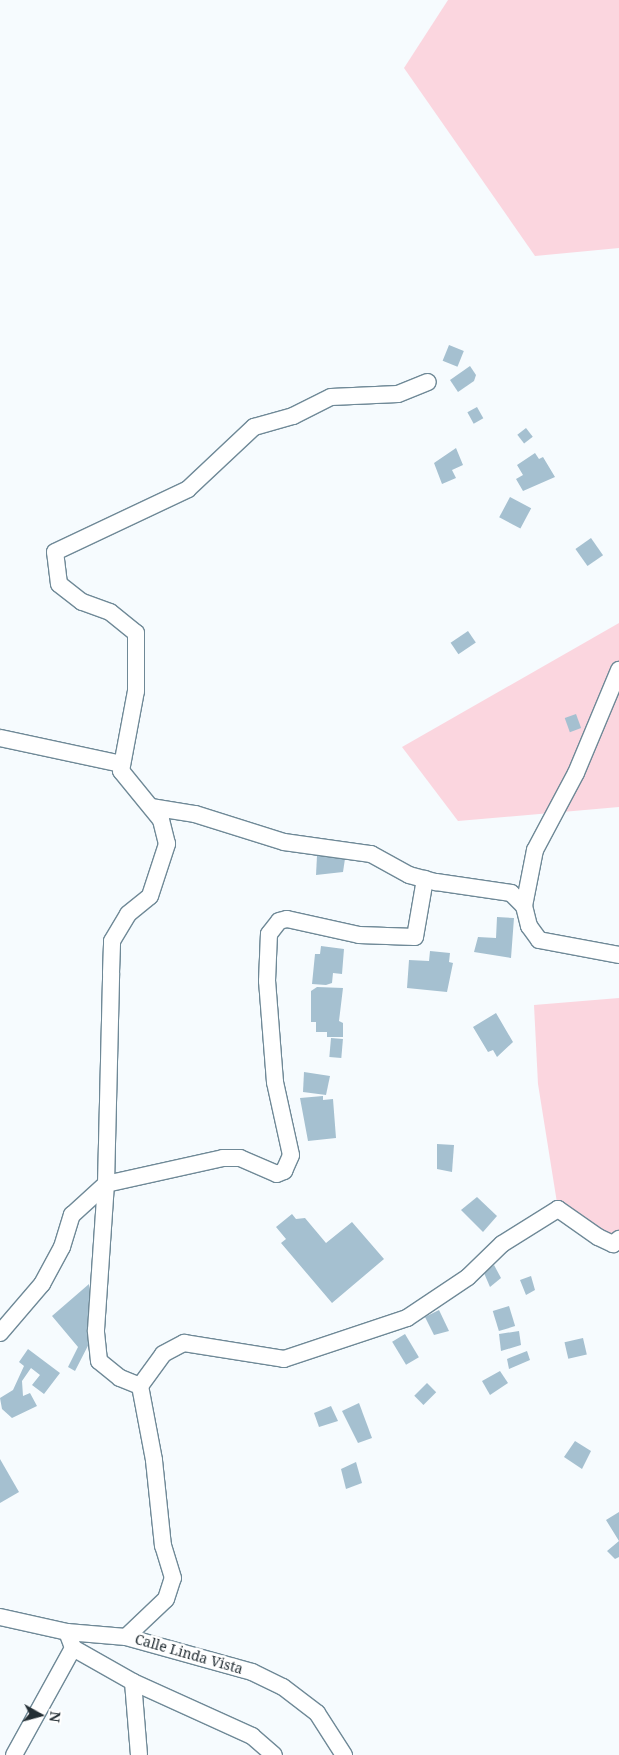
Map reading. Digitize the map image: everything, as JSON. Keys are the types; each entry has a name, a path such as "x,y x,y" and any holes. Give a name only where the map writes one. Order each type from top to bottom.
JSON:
{"street":[{"path":"140,1386 120,1378 99,1361 96,1330 106,1184 112,941 128,914 150,896 167,844 161,820 130,786 121,764 136,691 136,633 110,612 82,602 59,584 55,552 188,488 254,427 294,416 331,398 398,394 428,382"},
{"path":"619,670 576,773 535,850 524,906 529,926 539,940 619,955"},
{"path":"0,738 121,764"},
{"path":"151,807 195,814 284,842 371,854 426,879 511,893 524,906"},
{"path":"0,1333 42,1284 62,1247 72,1215 106,1184 223,1158 240,1158 281,1174 291,1156 275,1082 267,981 269,934 279,921 287,919 359,935 415,937 426,879"},
{"path":"126,1637 166,1599 173,1578 162,1546 154,1460 140,1386 163,1354 184,1343 284,1360 407,1318 468,1277 502,1244 558,1208 598,1237 613,1244 619,1238"},
{"name":"Calle Linda Vista","path":"0,1617 68,1632 126,1637 252,1672 283,1687 317,1713 344,1755"},
{"path":"68,1632 73,1648 133,1682 252,1736 274,1755"},
{"path":"14,1755 73,1648"},
{"path":"133,1682 139,1755"}],"shaded area":[{"path":"448,0 619,0 619,248 535,256 404,68"},
{"path":"619,623 619,807 458,821 402,747"},
{"path":"619,998 619,1239 558,1209 538,1084 534,1005"}],"building":[{"path":"449,345 464,351 457,367 443,361"},
{"path":"470,366 476,375 474,381 458,392 450,380"},
{"path":"477,407 483,418 474,424 467,412"},
{"path":"526,428 533,437 524,443 517,435"},
{"path":"456,448 463,465 452,470 456,478 442,484 434,463"},
{"path":"535,453 539,459 543,457 555,477 523,491 516,479 523,475 517,465"},
{"path":"510,497 531,508 520,529 499,517"},
{"path":"591,538 603,555 587,566 575,549"},
{"path":"468,631 476,643 458,654 451,643"},
{"path":"576,714 581,728 570,732 565,718"},
{"path":"323,849 346,852 343,872 316,875 317,856"},
{"path":"497,917 514,918 511,958 474,952 478,937 496,938"},
{"path":"321,946 344,949 342,974 333,973 332,983 326,985 312,984 315,954 320,954"},
{"path":"430,951 450,953 449,962 453,963 447,992 407,988 409,960 429,961"},
{"path":"317,987 343,988 339,1021 343,1023 343,1037 327,1037 327,1032 316,1032 316,1022 311,1022 311,991"},
{"path":"496,1013 513,1042 497,1057 493,1050 488,1052 473,1027"},
{"path":"331,1038 343,1039 341,1058 329,1057"},
{"path":"304,1072 330,1076 326,1095 303,1092"},
{"path":"323,1096 323,1100 333,1099 336,1138 308,1141 300,1098"},
{"path":"437,1144 454,1145 452,1172 437,1169"},
{"path":"477,1197 497,1216 483,1232 461,1210"},
{"path":"292,1214 296,1219 305,1218 326,1243 352,1222 384,1259 332,1303 281,1243 286,1239 276,1227"},
{"path":"494,1265 501,1278 490,1287 484,1273"},
{"path":"531,1276 535,1290 526,1295 520,1280"},
{"path":"89,1284 94,1334 75,1371 68,1367 78,1347 52,1316"},
{"path":"509,1306 515,1326 499,1331 493,1311"},
{"path":"439,1310 449,1331 434,1335 425,1317"},
{"path":"519,1331 521,1345 501,1351 499,1334"},
{"path":"405,1334 419,1357 406,1365 392,1342"},
{"path":"583,1338 587,1355 568,1359 564,1342"},
{"path":"28,1349 60,1373 44,1394 32,1385 40,1375 31,1368 22,1381 23,1396 30,1393 37,1406 12,1418 2,1409 0,1398 13,1390 24,1366 19,1362"},
{"path":"527,1351 530,1360 509,1369 507,1359"},
{"path":"500,1371 508,1383 490,1395 482,1381"},
{"path":"427,1383 436,1392 423,1405 414,1396"},
{"path":"359,1403 372,1438 358,1443 342,1411"},
{"path":"331,1406 338,1421 319,1427 314,1413"},
{"path":"575,1441 591,1451 582,1469 564,1457"},
{"path":"0,1459 19,1492 0,1503"},
{"path":"356,1462 362,1483 346,1489 341,1469"},
{"path":"619,1512 619,1541 606,1520"},
{"path":"619,1541 619,1557 615,1559 607,1551"}]}
